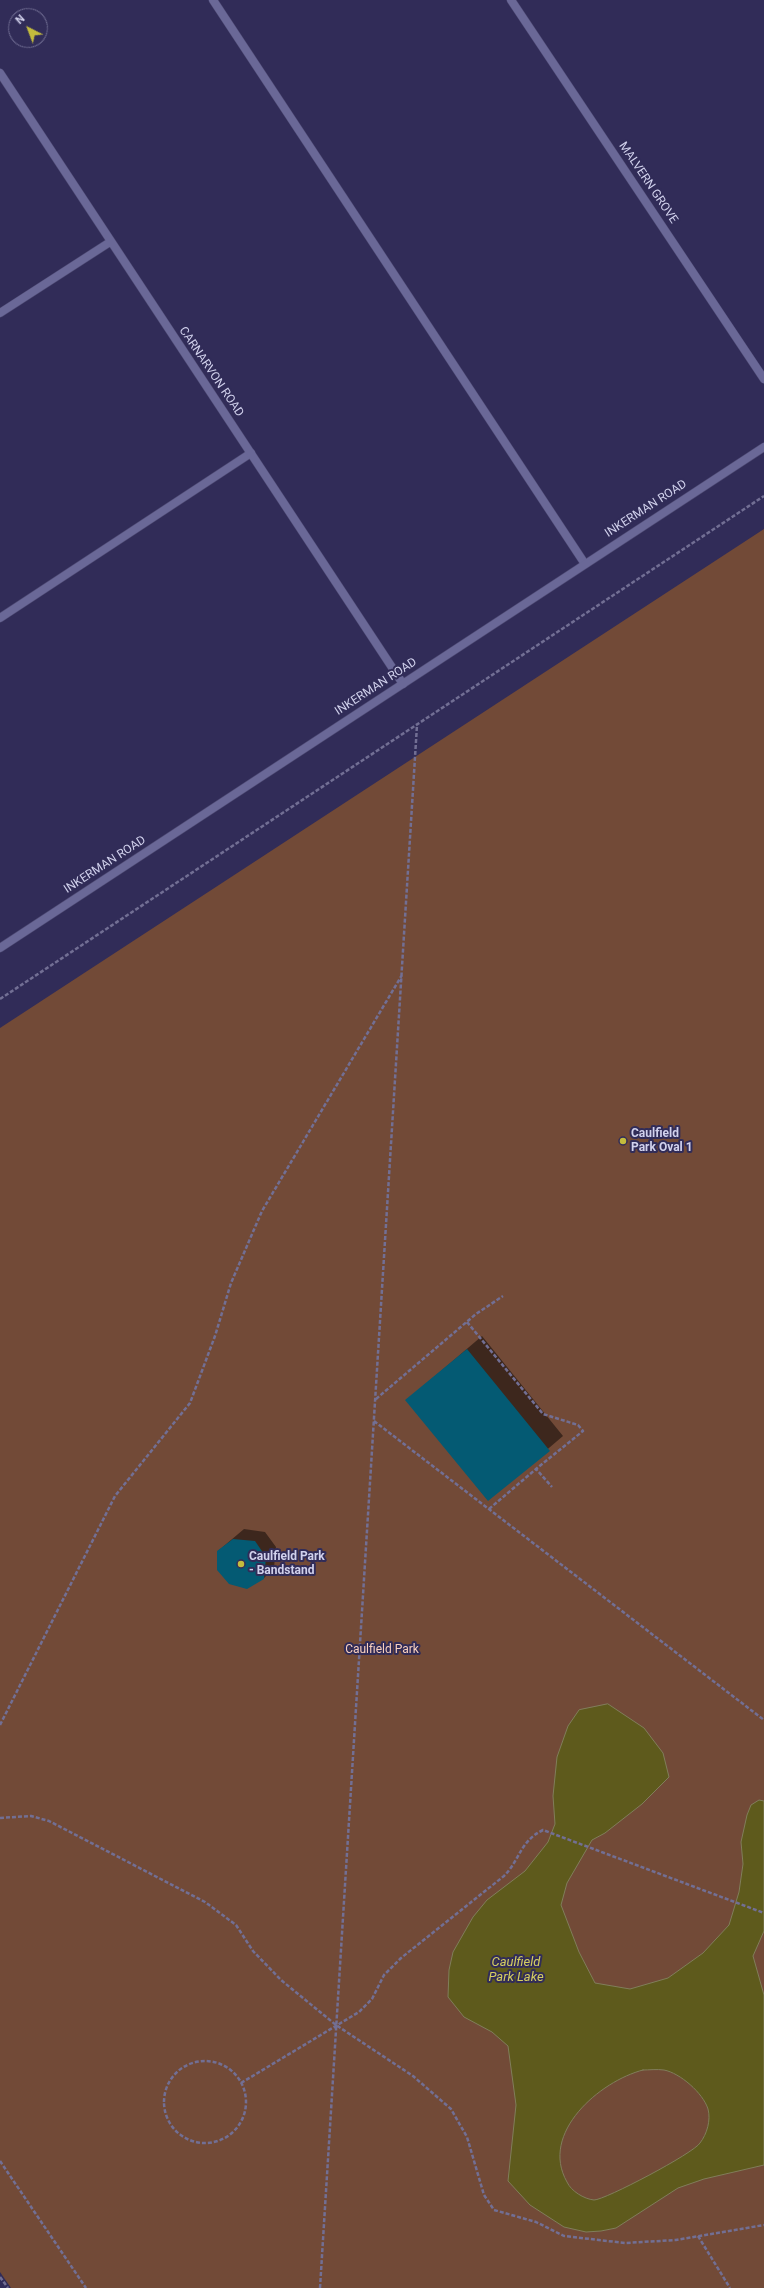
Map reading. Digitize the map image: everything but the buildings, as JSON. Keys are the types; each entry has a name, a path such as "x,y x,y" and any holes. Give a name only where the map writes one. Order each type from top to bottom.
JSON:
{"street":[{"path":"212,0 585,564"},
{"name":"MALVERN GROVE","path":"512,0 764,379"},
{"name":"CARNARVON ROAD","path":"0,73 110,242 403,684"},
{"path":"0,314 110,242"},
{"name":"INKERMAN ROAD","path":"0,948 764,447"},
{"path":"0,618 251,453"}],"path":[{"path":"0,999 764,496"},
{"path":"320,2288 417,725"},
{"path":"0,1726 115,1496 190,1403 215,1336 234,1276 262,1211 402,975"},
{"path":"375,1399 468,1322 503,1296"},
{"path":"468,1322 543,1414 578,1425 583,1431 489,1509"},
{"path":"374,1421 764,1720"},
{"path":"536,1469 552,1487"},
{"path":"0,1818 31,1816 45,1820 215,1908 236,1925 253,1951 269,1968 336,2025 414,2076 451,2109 467,2137 484,2195 494,2210 515,2214 536,2222 564,2236 578,2239 625,2243 654,2243 764,2226"},
{"path":"241,2083 359,2012 372,1999 384,1975 401,1958 504,1876 514,1864 528,1839 543,1830 613,1858 764,1913"},
{"path":"202,2061 217,2062 229,2069 241,2083 246,2104 243,2116 236,2128 227,2136 215,2141 202,2143 189,2140 178,2134 170,2124 164,2111 164,2097 168,2083 176,2071 188,2064 202,2061"},
{"path":"0,2161 86,2288"},
{"path":"698,2236 730,2288"},
{"path":"0,2277 8,2288"}],"green space":[{"name":"Caulfield Park","path":"764,529 764,2288 11,2288 0,2272 0,1028"}],"water":[{"name":"Caulfield Park Lake","path":"608,1704 644,1728 663,1753 669,1777 642,1804 605,1833 592,1840 567,1883 561,1905 579,1952 595,1983 630,1989 668,1978 703,1953 729,1925 739,1892 743,1864 741,1842 747,1815 751,1805 759,1800 764,1801 764,1931 753,1956 764,1995 764,2165 704,2179 678,2188 616,2228 586,2232 564,2227 530,2205 508,2181 516,2105 508,2046 492,2032 464,2017 448,1997 449,1970 453,1952 473,1917 487,1900 525,1871 548,1842 555,1824 553,1796 557,1757 568,1726 579,1710","holes":["643,2070 664,2070 670,2072 684,2079 696,2090 705,2103 709,2113 709,2122 705,2135 700,2143 694,2148 631,2185 594,2200 582,2196 569,2185 560,2164 561,2145 567,2128 578,2112 593,2097 609,2085 626,2076"]}],"place":[{"name":"Caulfield Park Oval 1","path":"623,1141"},
{"name":"Caulfield Park - Bandstand","path":"241,1564"}]}
